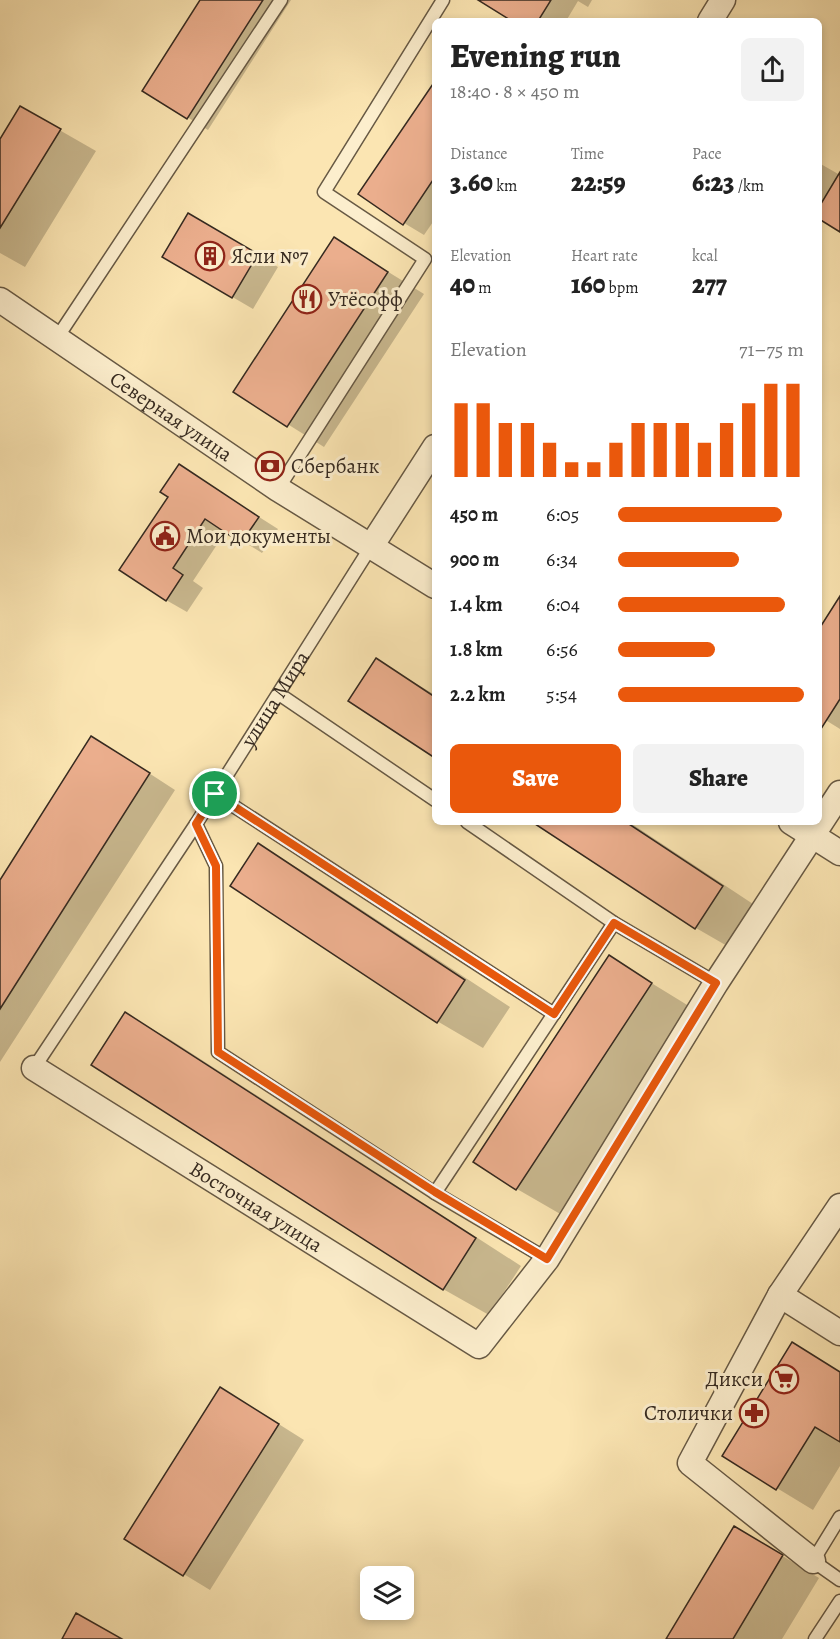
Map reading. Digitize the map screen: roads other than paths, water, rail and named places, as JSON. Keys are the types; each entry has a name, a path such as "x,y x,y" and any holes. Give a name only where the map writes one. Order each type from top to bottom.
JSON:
{"street":[{"path":"712,18 723,0"},
{"name":"Северная улица","path":"0,300 278,489 432,584"},
{"name":"улица Мира","path":"372,545 432,452"},
{"path":"822,823 840,794"},
{"path":"795,825 840,853"},
{"path":"547,1259 716,983 821,825"},
{"name":"Восточная улица","path":"34,1068 479,1346 547,1259"},
{"path":"813,1561 690,1462 780,1295 840,1206"},
{"path":"780,1295 840,1333"}],"lane":[{"path":"57,338 281,0"},
{"path":"278,489 424,259 324,192 443,0"},
{"name":"улица Мира","path":"34,1068 196,824 372,545"},
{"path":"279,694 432,798"},
{"path":"215,794 554,1014"},
{"path":"196,824 216,866 218,1052 435,1192 547,1259"},
{"path":"471,825 614,923 716,983"},
{"path":"435,1192 614,923"},
{"path":"840,1517 813,1561 840,1580"},
{"path":"815,1639 840,1601"}],"place":[{"name":"Ясли №7","path":"210,256"},
{"name":"Утёсофф","path":"307,299"},
{"name":"Сбербанк","path":"270,466"},
{"name":"Мои документы","path":"165,536"},
{"name":"Дикси","path":"784,1379"},
{"name":"Столички","path":"754,1413"}]}
